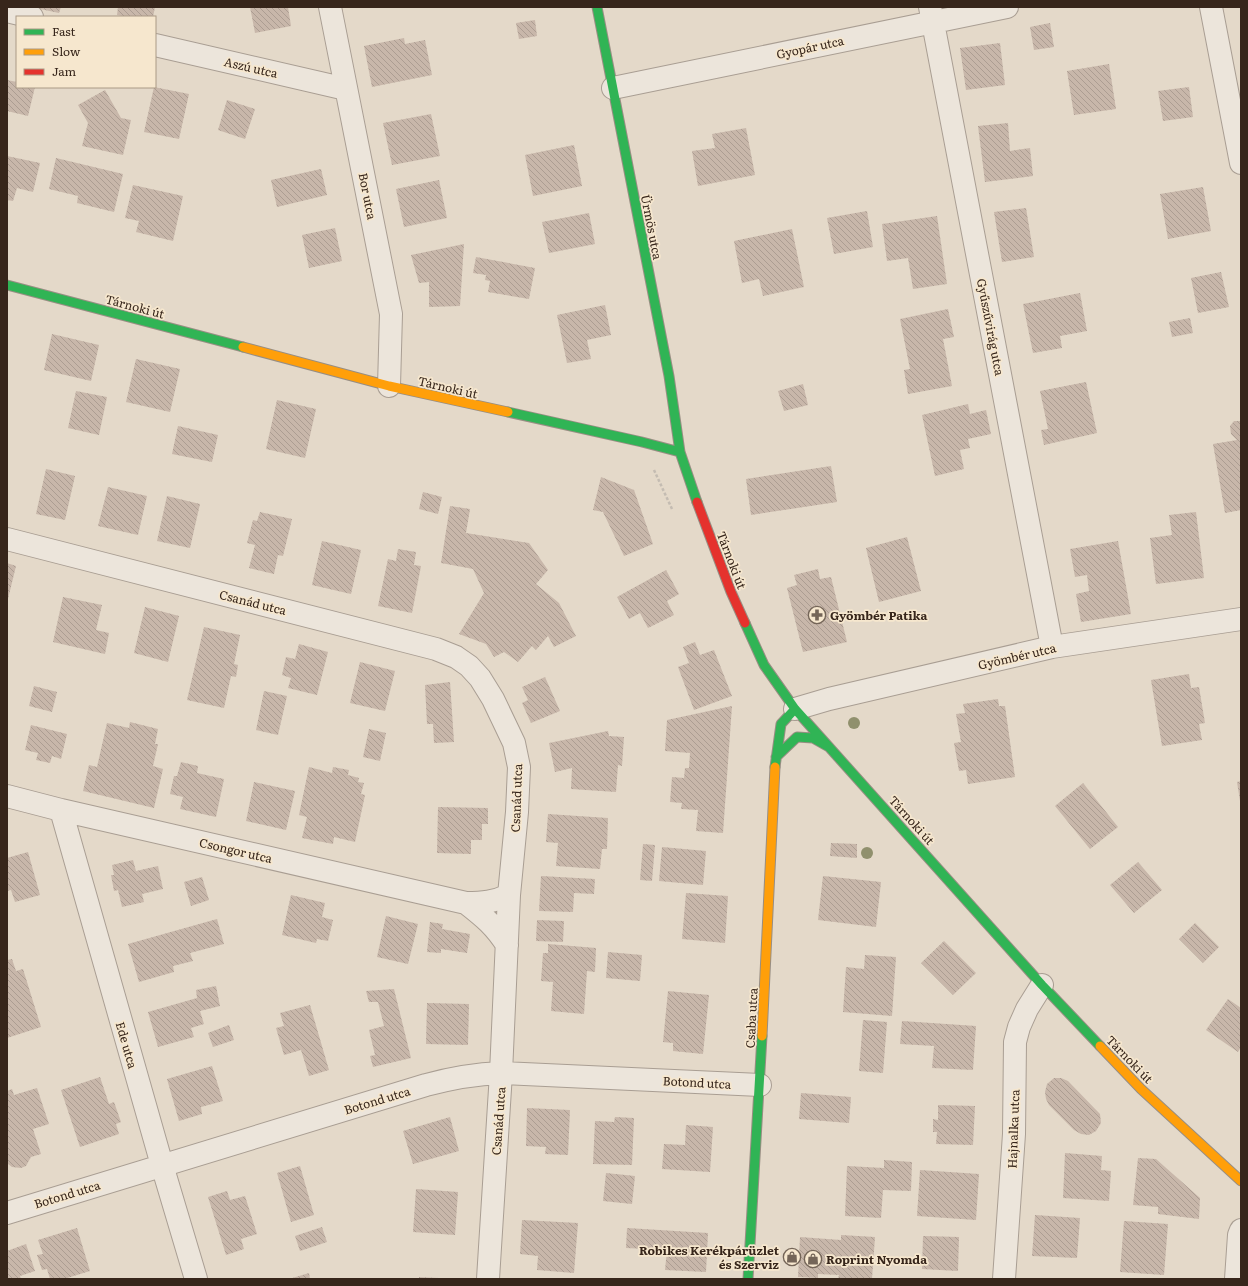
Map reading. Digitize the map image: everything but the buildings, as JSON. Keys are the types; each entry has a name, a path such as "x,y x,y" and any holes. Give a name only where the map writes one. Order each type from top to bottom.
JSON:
{"street":[{"name":"Bor utca","path":"330,7 391,314 389,386"},
{"name":"Ürmös utca","path":"597,7 669,376 680,452"},
{"name":"Gyopár utca","path":"613,88 932,14 1007,7"},
{"path":"1211,7 1241,163"},
{"path":"7,11 28,16"},
{"name":"Gyűszűvirág utca","path":"932,14 1052,647"},
{"name":"Aszú utca","path":"156,45 346,88"},
{"name":"Tárnoki út","path":"7,285 389,386 634,440 680,452 694,494 731,592 764,666 795,709 1042,985 1141,1089 1241,1181"},
{"name":"Csanád utca","path":"7,538 436,649 456,657 469,666 480,678 493,699 514,743 519,767 517,812 509,895 501,1073 488,1279"},
{"name":"Gyömbér utca","path":"795,709 829,699 1052,647 1241,619"},
{"name":"Csaba utca","path":"748,1279 760,1085 776,757 781,724 795,709"},
{"path":"776,757 797,737 813,738 830,747"},
{"name":"Csongor utca","path":"7,796 61,810 466,903 496,901 509,895"},
{"name":"Ede utca","path":"61,810 196,1279"},
{"name":"Csongor utca","path":"466,903 488,920 507,945"},
{"name":"Hajnalka utca","path":"1004,1279 1014,1134 1015,1042 1019,1027 1027,1009 1042,985"},
{"name":"Botond utca","path":"7,1213 426,1085 474,1074 501,1073 760,1085"},
{"path":"1236,1279 1239,1235 1241,1230"}],"traffic: fast":[{"path":"597,7 669,376 680,452 697,502"},
{"path":"7,285 243,347"},
{"path":"508,412 680,452"},
{"path":"745,623 764,665 795,709 1042,985 1100,1046"},
{"path":"775,767 781,724 795,709"},
{"path":"776,757 797,737 813,738 829,747"},
{"path":"748,1279 762,1036"}],"traffic: slow":[{"path":"243,347 389,386 508,412"},
{"path":"762,1036 775,767"},
{"path":"1100,1046 1141,1089 1241,1181"}],"traffic: jam":[{"path":"697,502 731,592 745,623"}],"place":[{"name":"Gyömbér Patika","path":"817,615"},
{"name":"Robikes Kerékpárüzlet és Szerviz","path":"792,1257"},
{"name":"Roprint Nyomda","path":"813,1259"}]}
